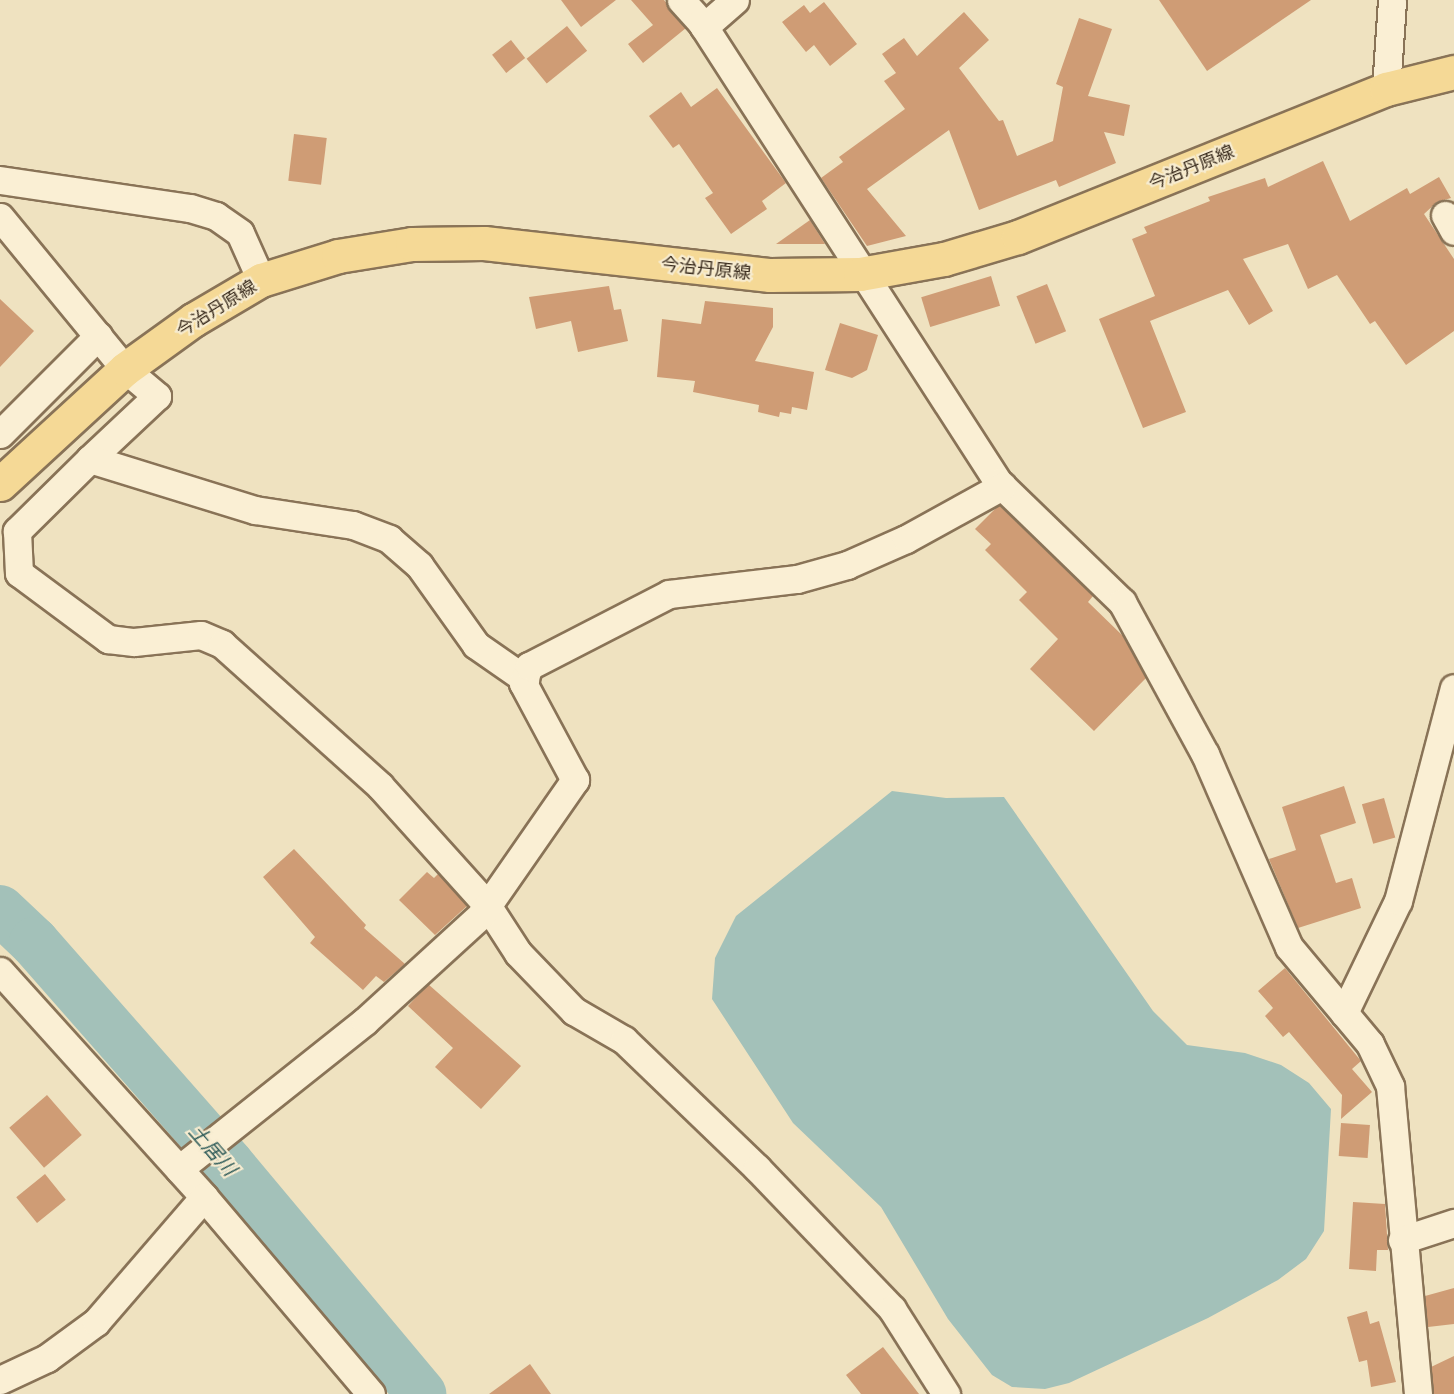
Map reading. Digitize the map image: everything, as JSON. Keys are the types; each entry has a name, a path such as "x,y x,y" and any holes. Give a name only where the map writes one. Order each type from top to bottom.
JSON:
{"main road":[{"name":"今治丹原線","path":"0,484 125,369 194,320 261,280 338,256 412,244 484,243 770,275 860,274 944,259 1018,237 1386,89 1454,72"}],"street":[{"path":"681,0 704,27 860,274 1002,486 1122,602 1205,754 1289,947 1370,1044 1390,1086 1402,1240 1418,1394"},
{"path":"704,27 735,0"},
{"path":"1386,89 1392,0"},
{"path":"0,180 190,208 216,216 240,233 261,280"},
{"path":"0,217 125,369 157,396 17,531 20,573 108,639 134,642 201,635 222,644 380,786 487,905 518,953 574,1011 624,1040 757,1168 892,1310 946,1394"},
{"path":"0,434 98,336"},
{"path":"90,459 255,510 353,525 389,539 419,565 476,645 525,679"},
{"path":"187,1162 365,1021 487,905 575,780 523,684 529,666 669,594 797,579 848,565 906,539 1002,486"},
{"path":"1344,1013 1398,901 1450,718 1454,688"},
{"path":"0,972 187,1162 204,1197 371,1394"},
{"path":"0,1380 47,1358 96,1322 204,1197"},
{"path":"1402,1240 1454,1223"}],"water":[{"path":"892,791 946,798 1004,797 1153,1011 1187,1045 1245,1053 1281,1065 1309,1083 1331,1109 1324,1231 1306,1259 1278,1280 1208,1318 1069,1383 1045,1389 1012,1387 992,1375 948,1319 881,1207 793,1123 712,999 715,958 736,916"}],"building":[{"path":"561,0 616,0 581,27"},
{"path":"631,0 664,0 686,28 643,63 628,44 653,25"},
{"path":"1159,0 1311,0 1207,71"},
{"path":"824,2 857,44 830,66 814,45 806,52 782,22 804,5 810,13"},
{"path":"964,12 989,40 959,68 999,121 1003,120 1017,156 1053,141 1063,87 1056,84 1079,18 1112,29 1088,96 1130,105 1124,136 1104,132 1116,163 1059,187 1056,180 979,210 949,130 867,189 906,236 867,246 821,178 843,162 839,157 905,109 884,81 896,73 882,54 904,38 917,56"},
{"path":"567,26 587,51 547,84 527,59"},
{"path":"511,40 525,58 506,73 492,55"},
{"path":"717,88 786,183 762,201 767,209 731,234 705,198 713,193 679,144 673,148 649,116 681,92 691,107"},
{"path":"294,134 327,138 321,185 288,181"},
{"path":"1323,161 1350,221 1407,188 1410,194 1439,177 1451,198 1437,202 1424,214 1454,259 1454,331 1406,365 1375,321 1370,324 1337,275 1308,289 1288,244 1243,259 1273,311 1249,325 1228,290 1150,321 1186,412 1143,428 1099,319 1155,296 1132,239 1147,233 1144,227 1210,201 1208,197 1265,178 1268,187"},
{"path":"810,220 825,244 776,244"},
{"path":"991,276 1000,306 930,327 921,297"},
{"path":"1047,284 1066,331 1036,344 1016,296"},
{"path":"609,286 614,310 621,309 628,341 578,352 571,321 536,329 529,297"},
{"path":"0,299 34,331 0,367"},
{"path":"705,301 773,308 773,327 755,361 814,372 807,410 792,407 791,414 780,412 779,417 758,412 759,405 693,392 695,381 657,377 662,319 701,324"},
{"path":"840,323 878,335 867,370 852,378 825,370"},
{"path":"999,505 1093,596 1088,602 1123,636 1146,678 1094,731 1030,669 1058,639 1019,600 1027,592 985,550 991,544 975,529"},
{"path":"1344,786 1356,823 1320,835 1336,883 1352,878 1361,908 1298,928 1269,859 1296,850 1282,807"},
{"path":"1384,798 1395,837 1373,844 1362,804"},
{"path":"294,849 366,925 364,928 405,964 384,982 376,976 363,990 310,943 315,937 263,877"},
{"path":"427,872 434,878 438,874 467,906 435,935 399,900"},
{"path":"1285,968 1361,1061 1352,1069 1372,1092 1341,1119 1342,1095 1289,1032 1283,1037 1265,1016 1273,1008 1258,991"},
{"path":"428,984 521,1066 481,1109 435,1067 453,1048 408,1006"},
{"path":"47,1095 82,1135 44,1168 9,1128"},
{"path":"1341,1123 1370,1125 1368,1158 1339,1156"},
{"path":"45,1174 66,1200 37,1223 16,1197"},
{"path":"1353,1202 1385,1204 1388,1250 1377,1250 1376,1271 1349,1269"},
{"path":"1454,1288 1454,1324 1428,1327 1425,1296"},
{"path":"1367,1311 1370,1324 1379,1321 1396,1382 1371,1387 1367,1360 1359,1362 1347,1317"},
{"path":"883,1347 919,1394 861,1394 846,1375"},
{"path":"1454,1356 1454,1394 1434,1394 1431,1367"},
{"path":"530,1364 551,1394 489,1394"}],"waterway":[{"name":"土居川","path":"0,910 34,942 229,1164 421,1394"}]}
